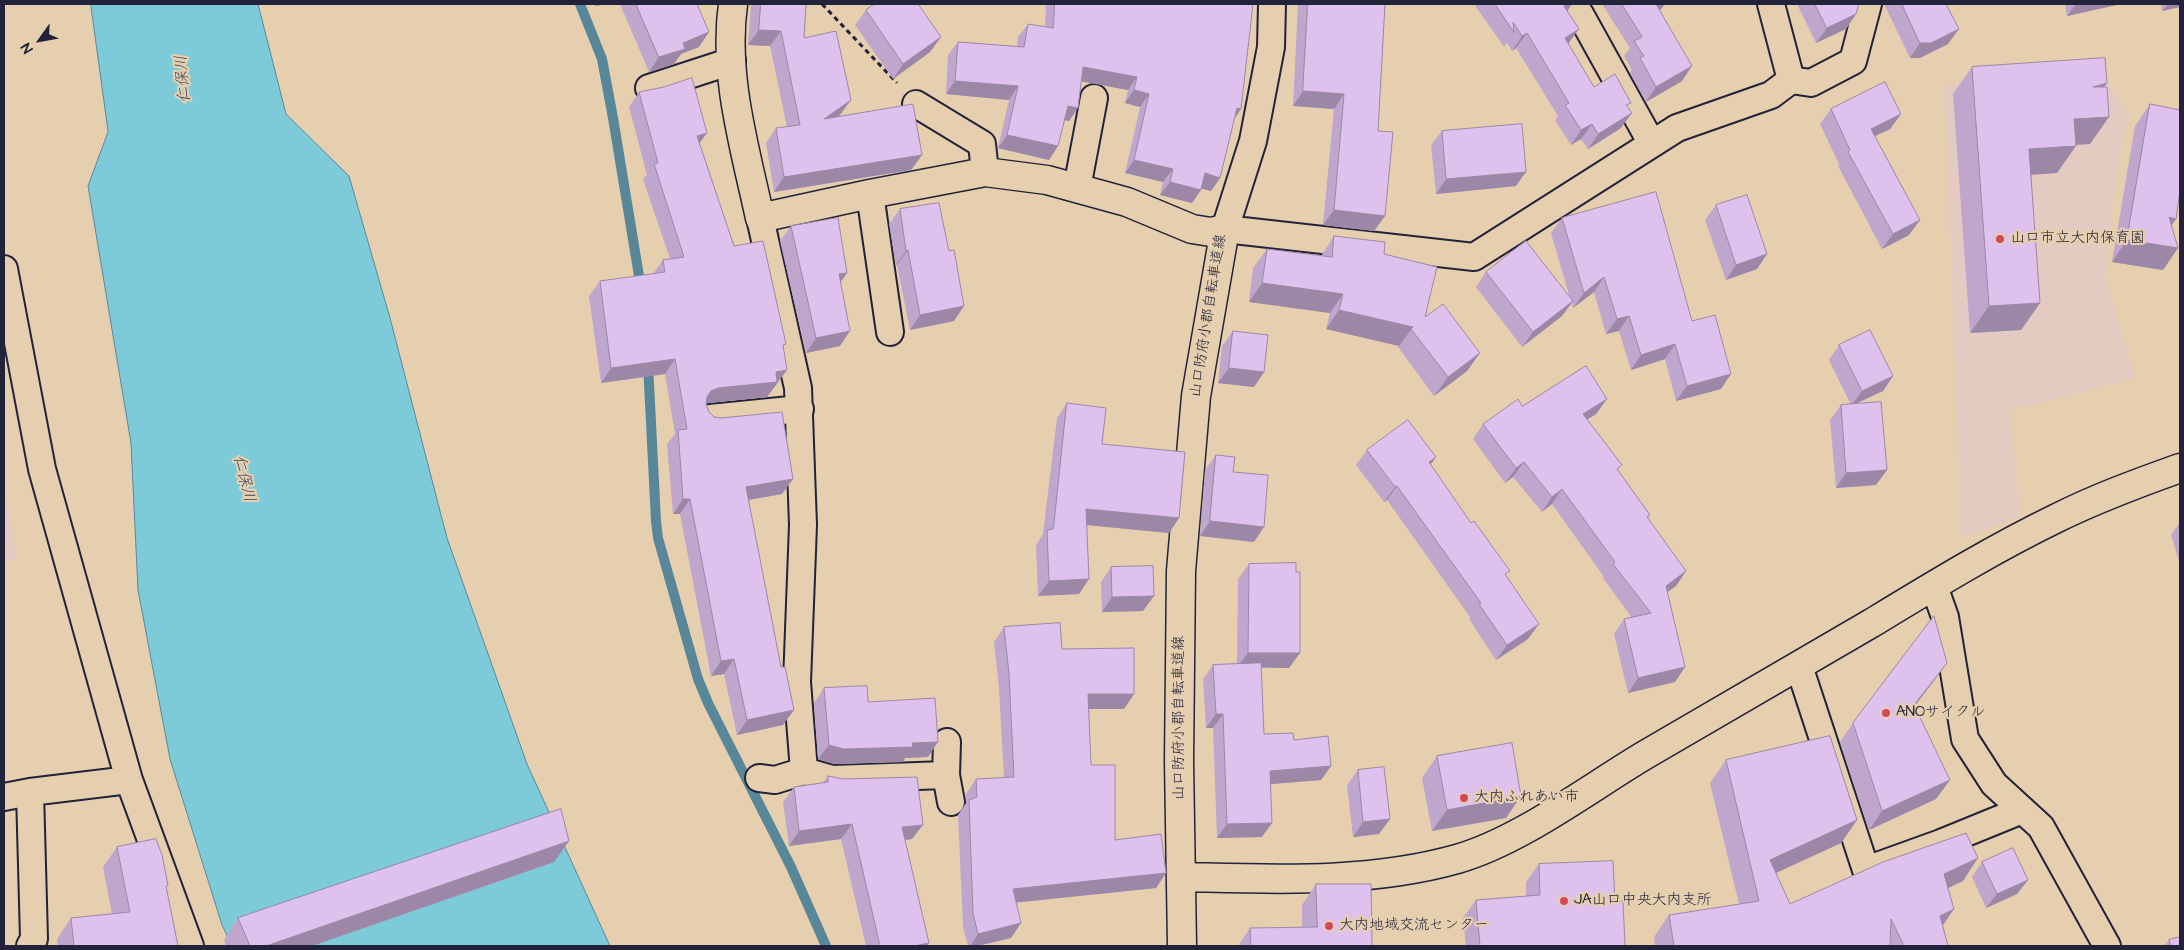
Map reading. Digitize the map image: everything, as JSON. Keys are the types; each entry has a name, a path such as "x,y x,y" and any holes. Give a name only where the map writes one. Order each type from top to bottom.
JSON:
{"main road":[{"path":"733,4 731,19 733,95 760,218"},
{"name":"山口防府小郡自転車道線","path":"760,218 985,172 1047,180 1077,188 1127,202 1192,229 1211,232 1225,229 1196,396 1181,571 1179,761 1182,946"},
{"path":"1182,877 1289,879 1379,875 1459,858 1490,846 1544,817 1604,779 1934,586 2057,518 2128,486 2180,468"}],"street":[{"path":"1272,4 1271,48 1253,141 1225,229 1474,257 1677,128 1771,95 1791,80 1811,84 1853,60 1868,4"},
{"path":"1771,4 1791,80"},
{"path":"1580,14 1652,144"},
{"path":"649,88 732,61"},
{"path":"1077,188 1094,98"},
{"path":"916,104 982,144 985,172"},
{"path":"870,194 890,332"},
{"path":"760,218 798,388 800,409 803,524 797,682 804,771"},
{"path":"4,269 42,469 129,780 190,946"},
{"path":"710,418 800,409"},
{"path":"1934,586 1945,616 1965,739 1994,784 2041,827 2107,946"},
{"path":"1799,666 1866,870 1941,843 2022,810"},
{"path":"947,742 946,775 951,802"},
{"path":"759,778 775,780 804,771 832,779 946,775"},
{"path":"4,797 129,780"},
{"path":"30,792 34,940 30,946"}],"path":[{"path":"822,4 916,104"}],"shaded area":[{"path":"2091,59 2130,115 2118,160 2105,277 2135,378 2010,411 2020,516 1961,539 1945,86 1989,74"},
{"path":"4,481 17,560 4,561"}],"water":[{"name":"仁保川","path":"91,4 258,4 286,114 349,176 390,318 447,538 527,764 610,946 232,946 222,925 170,759 138,590 131,443 88,186 108,132"}],"building":[{"path":"636,4 697,4 709,32 683,43 685,49 659,57"},
{"path":"761,4 806,4 804,38 836,31 851,100 824,119 913,104 922,155 784,177 776,128 800,125 781,31 759,30"},
{"path":"875,4 918,4 941,37 903,64 866,10"},
{"path":"1055,4 1253,4 1241,109 1237,108 1220,178 1205,173 1201,190 1170,182 1173,169 1134,160 1149,94 1134,90 1137,77 1083,67 1078,108 1068,106 1058,146 1007,135 1018,86 955,81 958,42 1024,47 1028,24 1053,28"},
{"path":"1308,4 1385,4 1378,131 1393,132 1385,216 1334,210 1344,94 1303,91"},
{"path":"1495,4 1568,4 1564,6 1579,29 1565,38 1594,87 1615,74 1631,103 1626,105 1632,113 1598,134 1592,124 1581,130 1565,105 1569,103 1527,33 1522,36 1513,22 1514,32"},
{"path":"1622,4 1656,4 1692,66 1656,87 1640,58 1644,56 1634,41 1642,37"},
{"path":"1815,4 1859,4 1856,14 1827,28"},
{"path":"1902,4 1946,4 1959,29 1931,43 1920,43"},
{"path":"2105,58 2107,83 2093,87 2107,87 2109,117 2074,119 2076,146 2029,149 2040,303 1989,306 1972,67"},
{"path":"692,78 707,133 697,136 734,246 763,241 786,344 783,345 787,370 776,372 777,382 718,388 711,391 707,397 706,404 709,412 714,417 721,418 782,412 793,479 746,487 781,667 785,667 794,710 747,720 734,659 721,661 690,499 683,499 678,430 687,429 675,359 611,368 600,281 665,272 663,260 684,257 654,164 658,163 639,92 664,87"},
{"path":"1885,82 1901,114 1871,129 1920,220 1893,234 1848,152 1850,150 1831,109"},
{"path":"2150,104 2180,110 2180,191 2176,219 2169,217 2178,248 2127,240"},
{"path":"1522,124 1526,172 1446,179 1442,131"},
{"path":"1656,192 1692,321 1715,315 1731,374 1687,386 1675,344 1641,355 1629,316 1617,319 1604,277 1584,293 1562,218"},
{"path":"1747,195 1767,254 1736,265 1716,205"},
{"path":"939,203 949,251 954,250 964,306 920,315 908,250 906,251 900,209"},
{"path":"838,218 847,273 839,274 850,331 816,338 791,226"},
{"path":"1334,236 1385,242 1384,254 1437,267 1425,317 1443,304 1480,353 1448,377 1411,329 1413,327 1339,310 1343,294 1262,283 1267,249 1332,257"},
{"path":"1526,241 1573,301 1533,332 1486,272"},
{"path":"1870,330 1893,376 1862,391 1839,345"},
{"path":"1233,331 1268,335 1264,372 1229,368"},
{"path":"1586,366 1607,399 1583,414 1622,465 1617,469 1650,515 1647,517 1686,571 1666,586 1685,667 1638,678 1624,619 1651,613 1613,564 1615,562 1562,489 1552,497 1524,462 1516,468 1483,424 1518,399 1522,406"},
{"path":"1881,402 1887,470 1846,473 1841,405"},
{"path":"1067,403 1106,408 1102,444 1185,452 1179,518 1086,509 1089,579 1049,581 1047,530 1053,529"},
{"path":"1408,420 1436,457 1429,462 1471,523 1474,521 1510,571 1505,574 1539,624 1507,645 1479,604 1481,603 1397,486 1395,487 1367,450"},
{"path":"1216,455 1235,457 1233,472 1268,475 1264,527 1210,521"},
{"path":"1296,563 1296,572 1300,572 1300,653 1248,653 1249,564"},
{"path":"1153,566 1154,596 1112,597 1111,567"},
{"path":"1934,616 1947,663 1914,705 1950,780 1882,811 1853,723"},
{"path":"1060,623 1062,649 1134,648 1134,694 1088,694 1091,765 1115,765 1115,840 1161,834 1166,873 1013,889 1021,923 978,934 973,913 969,800 977,797 976,779 1014,777 1009,674 1004,627"},
{"path":"1261,663 1264,734 1293,733 1294,740 1328,736 1331,766 1270,771 1272,823 1227,824 1223,714 1216,714 1213,665"},
{"path":"867,686 868,702 935,698 938,742 912,743 913,747 844,749 829,745 824,688"},
{"path":"1830,736 1857,820 1770,860 1790,904 1883,862 1966,833 1978,858 1944,874 1954,909 1940,916 1948,946 1904,946 1891,919 1890,946 1674,946 1669,915 1759,901 1726,760"},
{"path":"1512,743 1521,796 1447,810 1437,756"},
{"path":"1384,767 1390,819 1363,822 1358,770"},
{"path":"828,776 843,779 917,777 923,825 902,827 929,943 914,946 880,946 852,824 799,831 794,787 828,782"},
{"path":"561,809 569,841 266,946 250,946 238,918"},
{"path":"156,839 162,855 178,946 74,946 71,918 130,912 117,847"},
{"path":"2013,848 2028,880 1997,894 1982,862"},
{"path":"1613,861 1615,901 1623,901 1625,946 1480,946 1476,900 1540,895 1539,864"},
{"path":"1316,884 1371,884 1372,946 1251,946 1250,928 1317,927"},
{"path":"2180,937 2180,946 2171,946 2169,940"}],"waterway":[{"path":"580,4 602,59 641,288"},
{"path":"648,364 658,538 698,679 708,703 791,867 826,946"}],"place":[{"name":"山口市立大内保育園","path":"2000,239"},
{"name":"ANOサイクル","path":"1886,713"},
{"name":"大内ふれあい市","path":"1464,798"},
{"name":"JA山口中央大内支所","path":"1564,901"},
{"name":"大内地域交流センター","path":"1329,926"}]}
